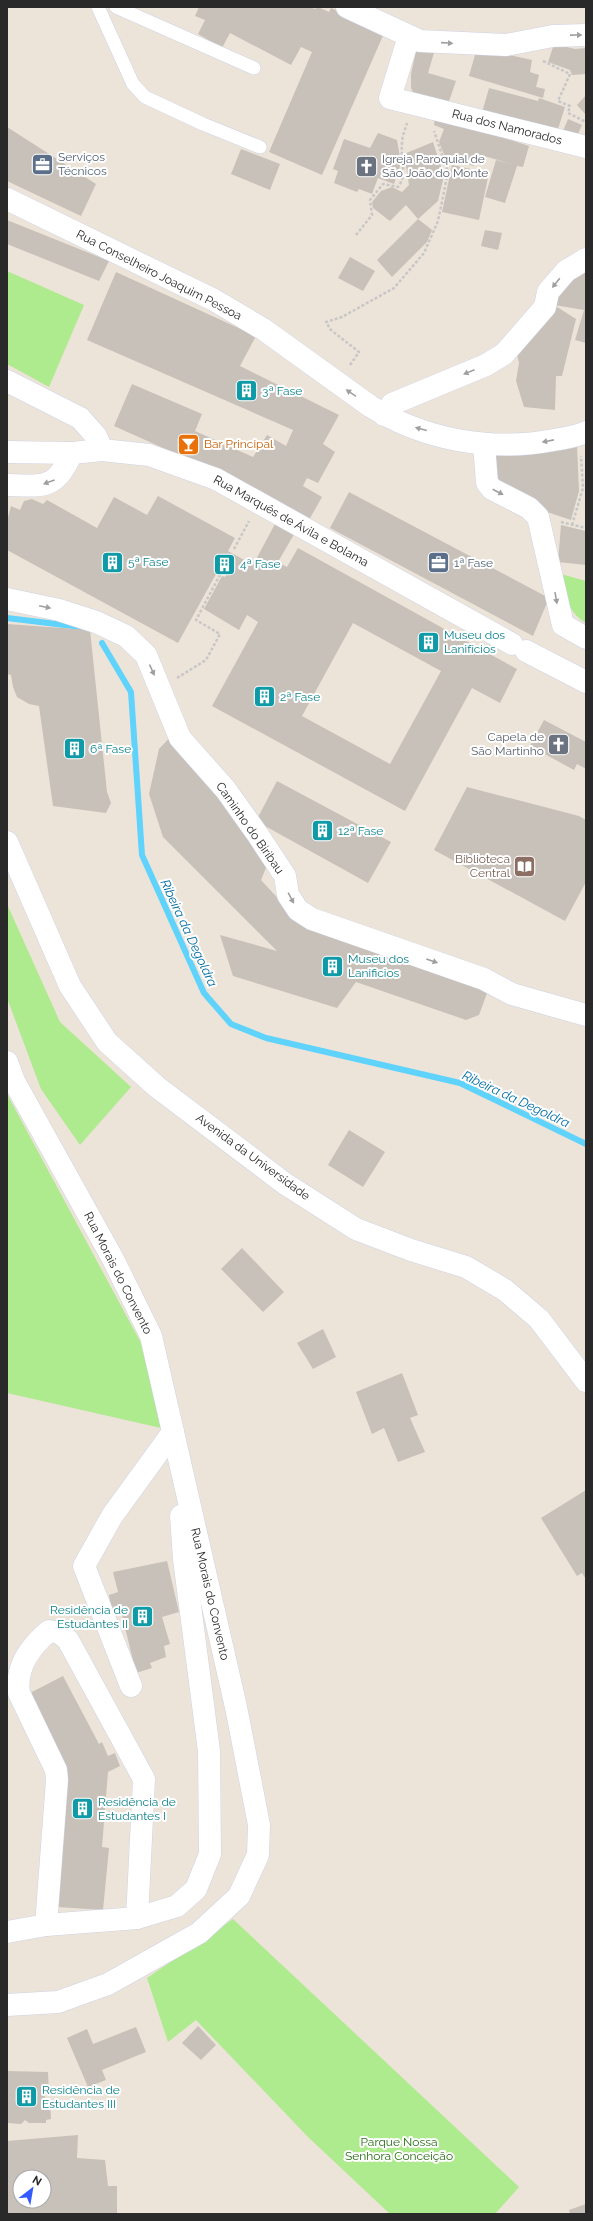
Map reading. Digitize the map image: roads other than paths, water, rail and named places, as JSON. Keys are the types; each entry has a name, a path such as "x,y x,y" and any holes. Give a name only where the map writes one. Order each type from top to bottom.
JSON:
{"street":[{"path":"347,7 420,41 506,45 553,36 586,35"},
{"name":"Rua dos Namorados","path":"409,36 390,98 586,146"},
{"name":"Rua Conselheiro Joaquim Pessoa","path":"7,199 214,300 263,329 337,384 384,415 413,427 484,445 532,444 583,434"},
{"path":"384,415 392,404 486,365 504,354 545,307 548,292 566,271 586,259"},
{"path":"7,381 80,418 96,436 102,450"},
{"path":"484,445 487,483 492,489 529,508 538,517 563,625 586,638"},
{"name":"Rua Marquês de Ávila e Bolama","path":"7,452 72,453 102,450 149,455 216,479 519,648 586,682"},
{"path":"7,485 36,486 53,482 63,472 72,453"},
{"name":"Caminho do Biribau","path":"7,599 59,610 96,622 126,636 146,655 180,738 226,790 258,835 285,876 288,895 298,910 312,919 484,979 512,994 586,1015"},
{"name":"Avenida da Universidade","path":"7,842 70,986 107,1042 157,1087 284,1182 356,1229 411,1250 466,1266 505,1290 539,1319 586,1381"},
{"name":"Rua Morais do Convento","path":"7,1062 14,1081 113,1259 151,1336 236,1707 258,1818 258,1855 239,1896 199,1933 101,1986 58,2002 7,2005"},
{"path":"131,1686 84,1566 88,1556 112,1516 173,1432"},
{"path":"7,1932 46,1925 137,1918 177,1906 196,1890 210,1854 209,1751 184,1559 178,1453"},
{"path":"46,1925 57,1780 56,1770 19,1693 17,1680 26,1656 49,1631 60,1633 68,1640 144,1779 137,1918"}],"lane":[{"path":"98,7 133,84 145,96 203,124 260,147"},
{"path":"116,7 254,68"}],"waterway":[{"name":"Ribeira da Degoldra","path":"7,618 81,627"},
{"name":"Ribeira da Degoldra","path":"102,643 131,692 142,855 204,993 231,1024 266,1038 460,1083 586,1144"}],"place":[{"name":"Serviços Técnicos","path":"42,164"},
{"name":"Igreja Paroquial de São João do Monte","path":"367,166"},
{"name":"3ª Fase","path":"246,391"},
{"name":"Bar Principal","path":"189,444"},
{"name":"5ª Fase","path":"112,562"},
{"name":"1ª Fase","path":"439,563"},
{"name":"4ª Fase","path":"224,564"},
{"name":"Museu dos Lanifícios","path":"428,642"},
{"name":"2ª Fase","path":"265,697"},
{"name":"Capela de São Martinho","path":"559,744"},
{"name":"6ª Fase","path":"74,749"},
{"name":"12ª Fase","path":"323,831"},
{"name":"Biblioteca Central","path":"525,866"},
{"name":"Museu dos Lanificios","path":"333,966"},
{"name":"Residência de Estudantes II","path":"143,1617"},
{"name":"Residência de Estudantes I","path":"83,1809"},
{"name":"Residência de Estudantes III","path":"26,2097"}],"park label":[{"name":"Parque Nossa Senhora Conceição","path":"399,2149"}]}
